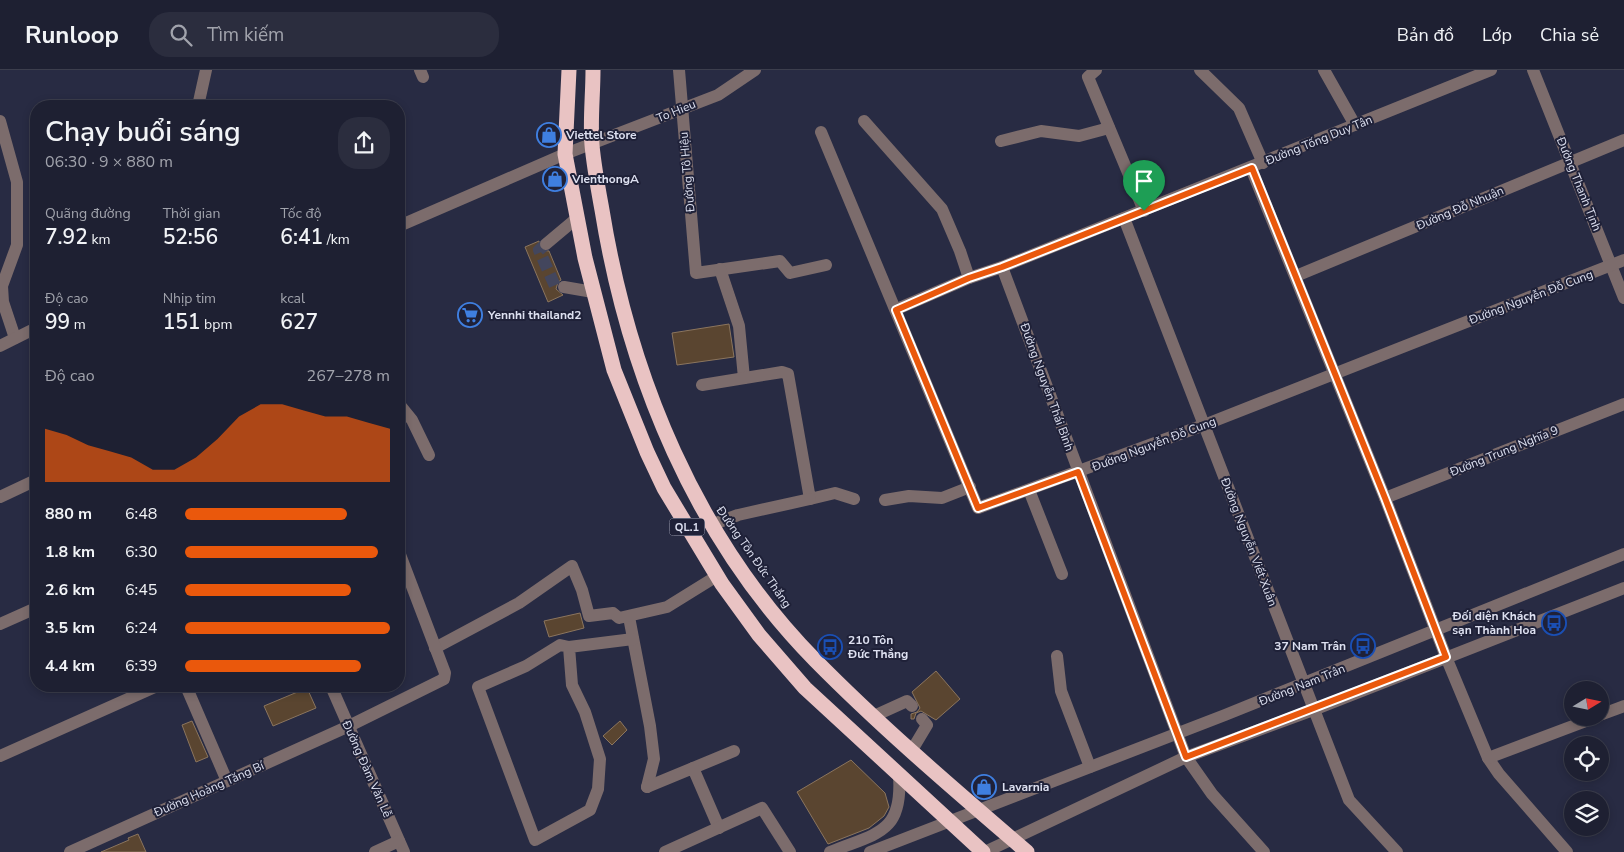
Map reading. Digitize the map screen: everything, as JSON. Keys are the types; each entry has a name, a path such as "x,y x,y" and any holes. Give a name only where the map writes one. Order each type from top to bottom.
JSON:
{"highway":[{"name":"QL.1","path":"569,70 565,154 593,292 614,370 647,452 664,488 717,576 759,635 805,688 947,821 984,852"},
{"name":"Đường Tôn Đức Thắng","path":"593,70 592,144 615,280 639,360 669,443 711,525 776,616 814,659 874,716 1027,852"},
{"path":"614,370 639,360"}],"street":[{"path":"199,100 206,70"},
{"name":"Đường Tô Hiệu","path":"679,70 696,273 720,270"},
{"name":"To Hieu","path":"405,223 565,154 718,95 755,70"},
{"path":"1200,70 1239,108 1257,166 1296,276 1446,657 1488,758 1499,774 1567,852"},
{"path":"1324,70 1355,125"},
{"name":"Đường Tống Duy Tân","path":"896,310 969,278 1002,267 1257,166 1491,70"},
{"name":"Đường Thanh Tịnh","path":"1533,70 1570,162 1618,263 1624,298"},
{"path":"1092,74 1109,128 1144,211"},
{"path":"864,121 942,209 969,278"},
{"path":"1,126 17,182 17,245 2,286 3,302 15,338"},
{"path":"1001,141 1042,131 1078,136 1109,128"},
{"name":"Đường Nguyễn Đỗ Cung","path":"821,132 978,508 1204,425 1618,263"},
{"name":"Đường Đỗ Nhuận","path":"1296,276 1624,140"},
{"path":"546,244 577,218"},
{"name":"Đường Nguyễn Viết Xuân","path":"1124,218 1349,800 1397,852"},
{"path":"744,378 739,326 720,270 780,261 790,273 826,265"},
{"name":"Đường Nguyễn Thái Bình","path":"1002,267 1186,757 1212,794 1264,852"},
{"path":"564,287 593,292"},
{"path":"0,346 30,331"},
{"path":"702,385 782,372 789,376 810,499"},
{"name":"Đường Trung Nghĩa 9","path":"1385,498 1624,404"},
{"path":"405,411 412,420 429,455"},
{"path":"0,497 30,483"},
{"path":"885,500 908,496 942,498 970,487"},
{"path":"1029,490 1062,574"},
{"path":"711,525 738,515 835,493 854,499"},
{"name":"Đường Nam Trân","path":"870,852 977,809 1177,734 1624,554"},
{"path":"405,568 435,648 519,602 572,566 582,590 589,616 613,614 619,618 667,607 717,576"},
{"name":"Đường Nam Trân","path":"984,852 1186,757 1313,710 1624,588"},
{"path":"0,624 30,611"},
{"path":"629,616 646,700 654,759 648,787 734,751"},
{"path":"569,647 572,685 585,712 600,758 598,789 590,810 535,840 478,687 526,666 560,645 569,647 634,639"},
{"name":"Đường Hoàng Tăng Bí","path":"70,852 349,726 444,679 445,673 435,648"},
{"path":"1057,656 1061,691 1090,767"},
{"path":"0,756 144,692"},
{"path":"189,692 227,781"},
{"name":"Đường Đàm Văn Lễ","path":"334,692 401,847"},
{"path":"874,716 907,701 912,706"},
{"path":"1609,712 1624,706"},
{"path":"912,750 927,725 922,719"},
{"path":"1488,758 1573,726"},
{"path":"693,768 719,828"},
{"path":"830,852 884,830 888,826 898,808 900,798 899,776"},
{"path":"665,852 762,808 790,852"},
{"path":"375,852 401,847"}],"building":[{"path":"539,241 540,250 549,251 561,280 558,282 556,289 563,295 548,302 525,247"},
{"path":"729,324 734,357 677,365 672,333"},
{"path":"580,613 584,628 549,637 544,621"},
{"path":"936,671 960,699 936,720 921,711 916,713 914,719 911,719 911,714 917,712 920,708 912,692"},
{"path":"297,692 309,692 316,708 273,726 264,706"},
{"path":"192,721 208,757 196,762 182,725"},
{"path":"620,721 627,730 612,745 603,736"},
{"path":"851,760 885,793 889,807 884,816 869,828 828,844 797,792"},
{"path":"138,834 146,852 101,852 129,840 128,838"}],"tunnel":[{"path":"546,244 539,250 555,286 564,287"}],"place":[{"name":"Viettel Store","path":"549,135"},
{"name":"VienthongA","path":"555,179"},
{"name":"Yennhi thailand2","path":"470,315"},
{"name":"Đối diện Khách sạn Thành Hoa","path":"1554,623"},
{"name":"37 Nam Trân","path":"1363,646"},
{"name":"210 Tôn Đức Thắng","path":"830,647"},
{"name":"Lavarnia","path":"984,787"}],"route":[{"path":"1252,168 1385,498 1446,657 1313,710 1186,757 1078,472 978,508 896,310 969,278 1002,267 1144,211 1252,168"}]}
